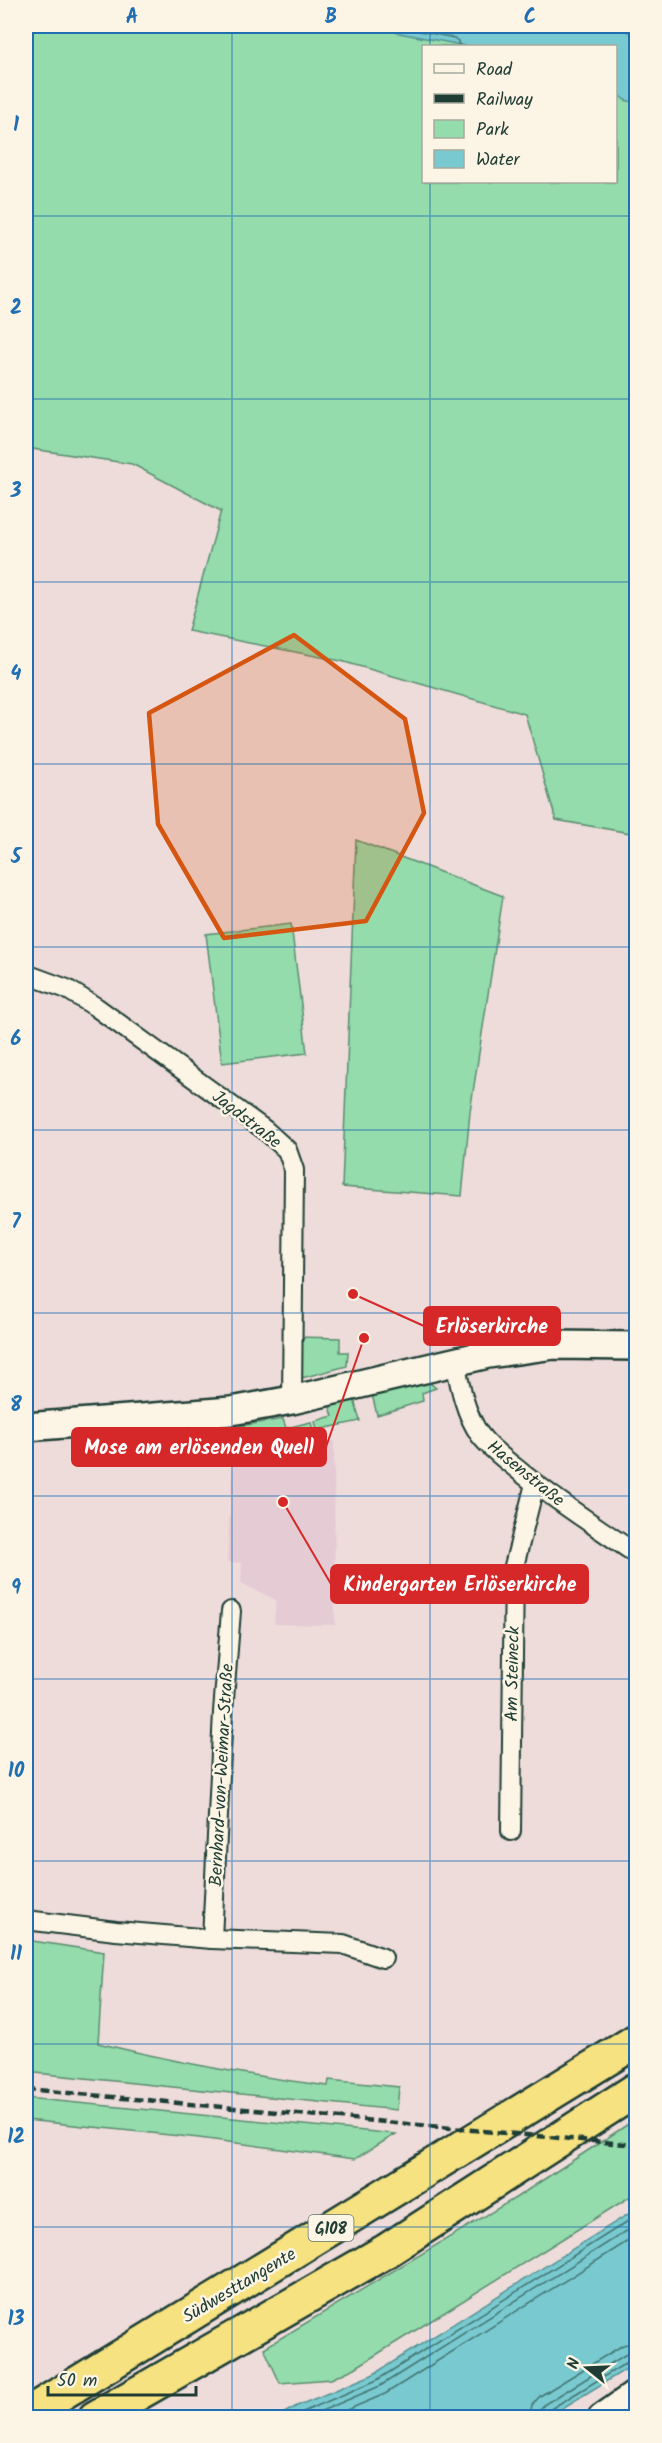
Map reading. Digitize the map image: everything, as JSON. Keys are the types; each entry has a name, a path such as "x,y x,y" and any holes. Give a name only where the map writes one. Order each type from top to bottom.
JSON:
{"highway":[{"name":"Südwesttangente","path":"26,2415 636,2041"},
{"name":"G108","path":"95,2418 386,2251 636,2090"}],"main road":[{"path":"26,1427 231,1411 292,1400 488,1354 554,1345 636,1346"},
{"path":"602,2418 636,2394"}],"street":[{"name":"Jagdstraße","path":"26,974 67,989 96,1007 265,1130 287,1150 294,1170 292,1400"},
{"name":"Hasenstraße","path":"455,1361 461,1393 469,1415 480,1435 495,1451 535,1484 636,1554"},
{"name":"Am Steineck","path":"511,1831 514,1566 535,1484"},
{"name":"Bernhard-von-Weimar-Straße","path":"212,1939 223,1712 231,1611"},
{"path":"26,1920 212,1939 344,1944 383,1958"}],"highlighted area":[{"path":"294,635 405,719 424,813 366,921 224,938 158,824 149,713"}],"shaded area":[{"path":"334,1441 335,1625 274,1624 276,1600 241,1583 242,1563 227,1562 234,1442"}],"green space":[{"path":"26,26 636,26 636,834 556,820 525,714 341,661 188,631 221,511 132,464 26,448"},
{"path":"356,840 503,896 470,1112 462,1196 342,1187"},
{"path":"291,924 307,1053 222,1063 206,934"},
{"path":"298,1337 340,1338 340,1352 348,1352 347,1366 298,1379"},
{"path":"419,1382 431,1384 436,1388 422,1393 423,1401 377,1415 371,1390"},
{"path":"353,1395 360,1421 317,1430 315,1421 333,1416 330,1407 333,1400"},
{"path":"283,1419 286,1428 311,1422 313,1431 241,1432 240,1426"},
{"path":"26,1940 104,1952 98,2043 184,2062 299,2082 328,2086 329,2080 399,2087 397,2110 26,2072"},
{"path":"26,2098 396,2134 355,2159 199,2138 26,2120"},
{"path":"636,2119 636,2193 355,2368 331,2379 280,2383 264,2348 517,2197"}],"water":[{"path":"377,26 607,26 636,34 636,103 625,100 617,94 617,45 462,45 399,33"},
{"path":"636,2209 636,2363 548,2417 277,2417 297,2406 374,2374"}],"railway":[{"path":"26,2089 636,2145"}],"place":[{"name":"Erlöserkirche","path":"353,1294"},
{"name":"Mose am erlösenden Quell","path":"364,1338"},
{"name":"Kindergarten Erlöserkirche","path":"283,1502"}]}
